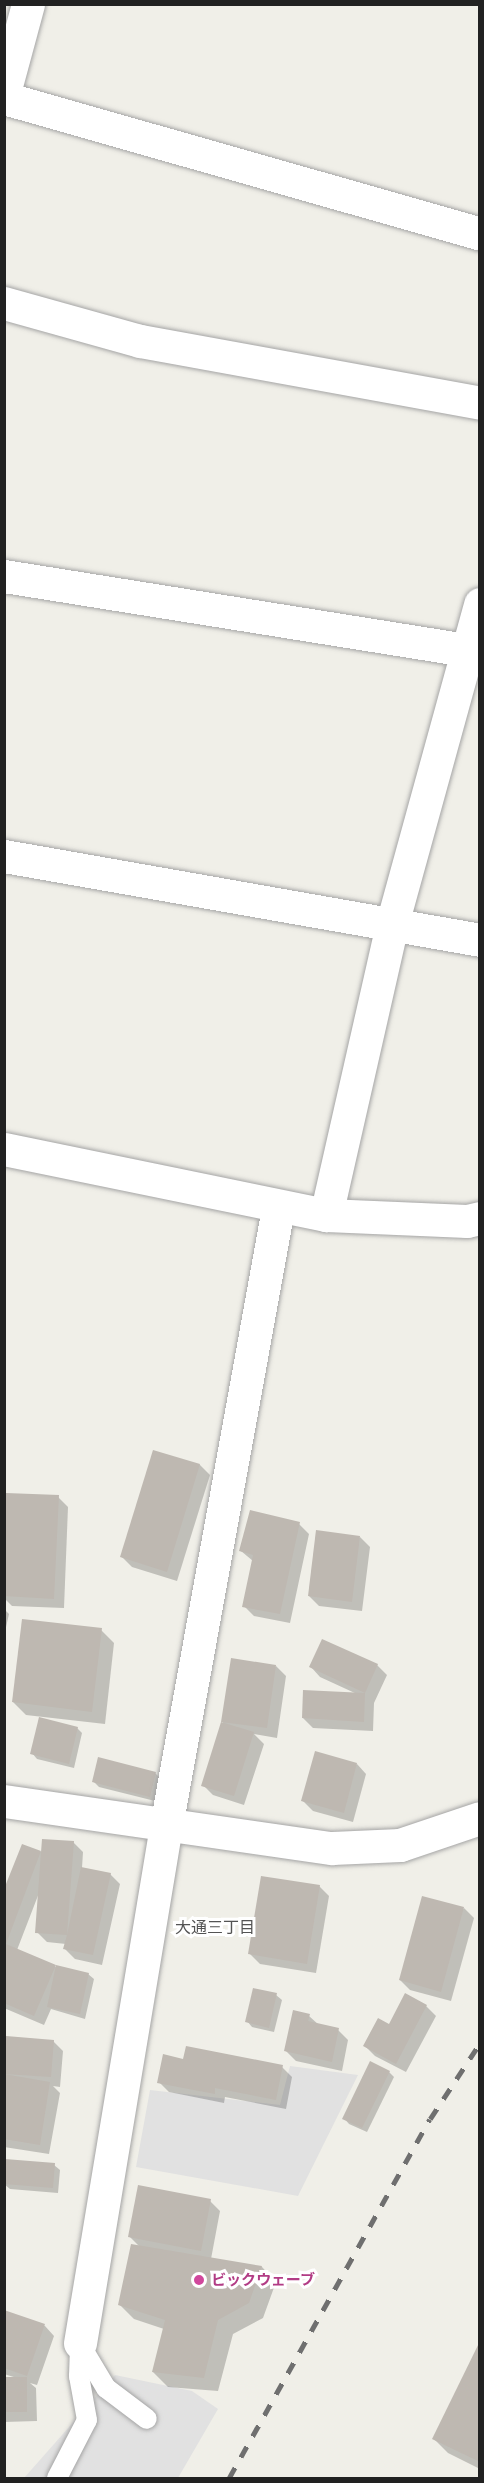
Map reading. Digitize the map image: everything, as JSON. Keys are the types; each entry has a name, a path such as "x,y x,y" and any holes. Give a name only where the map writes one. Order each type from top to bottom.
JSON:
{"street":[{"path":"4,93 28,4"},
{"path":"4,98 480,234"},
{"path":"4,303 140,341 480,403"},
{"path":"4,576 473,651"},
{"path":"327,1215 392,924 473,651 480,604"},
{"path":"4,856 480,940"},
{"path":"4,1149 278,1208 327,1215 467,1221 480,1218"},
{"path":"80,2343 166,1826 278,1208"},
{"path":"4,1802 332,1848 368,1849 400,1845 480,1818"}],"lane":[{"path":"80,2343 106,2388 147,2419"},
{"path":"57,2478 87,2420 79,2376 80,2343"}],"shaded area":[{"path":"290,2066 358,2075 298,2196 136,2167 150,2090 280,2105"},
{"path":"115,2375 192,2391 218,2409 178,2478 24,2478"}],"building":[{"path":"153,1450 200,1464 167,1572 120,1557"},
{"path":"6,1493 59,1495 54,1599 4,1596"},
{"path":"250,1510 300,1522 280,1614 242,1607 253,1555 239,1551"},
{"path":"316,1530 360,1536 352,1602 308,1596"},
{"path":"22,1619 102,1628 92,1712 12,1702"},
{"path":"322,1639 378,1664 365,1693 309,1667"},
{"path":"231,1658 276,1665 267,1728 221,1722"},
{"path":"303,1690 365,1693 364,1722 302,1718"},
{"path":"39,1717 78,1727 69,1764 30,1754"},
{"path":"221,1722 254,1732 234,1796 201,1786"},
{"path":"315,1751 357,1763 344,1813 301,1801"},
{"path":"98,1757 156,1772 150,1797 92,1782"},
{"path":"42,1839 74,1841 67,1935 35,1933"},
{"path":"22,1844 41,1851 6,1944 56,1965 34,2016 4,2003 4,1889"},
{"path":"81,1867 111,1873 93,1955 63,1949"},
{"path":"261,1876 320,1885 307,1964 248,1954"},
{"path":"422,1896 464,1907 441,1992 399,1980"},
{"path":"56,1965 89,1973 80,2014 47,2007"},
{"path":"253,1988 277,1993 269,2028 245,2022"},
{"path":"405,1993 427,2005 396,2064 363,2046 378,2018 389,2024"},
{"path":"293,2010 310,2014 308,2021 339,2028 332,2062 284,2051"},
{"path":"6,2036 54,2040 51,2077 4,2074"},
{"path":"186,2046 283,2065 276,2100 215,2088 215,2094 157,2083 163,2054 183,2059"},
{"path":"370,2061 390,2071 362,2128 342,2119"},
{"path":"4,2074 50,2082 40,2145 4,2139"},
{"path":"5,2159 55,2163 53,2188 4,2184"},
{"path":"138,2185 211,2199 201,2251 128,2237"},
{"path":"131,2244 262,2266 249,2303 218,2320 204,2378 152,2372 165,2320 118,2305"},
{"path":"4,2310 45,2324 27,2376 4,2368"},
{"path":"480,2341 480,2462 432,2439"},
{"path":"4,2377 27,2377 27,2412 4,2412"}],"railway":[{"path":"229,2478 430,2119 480,2043"}],"place":[{"name":"ビックウェーブ","path":"199,2280"}],"district":[{"name":"大通三丁目","path":"215,1927"}]}
